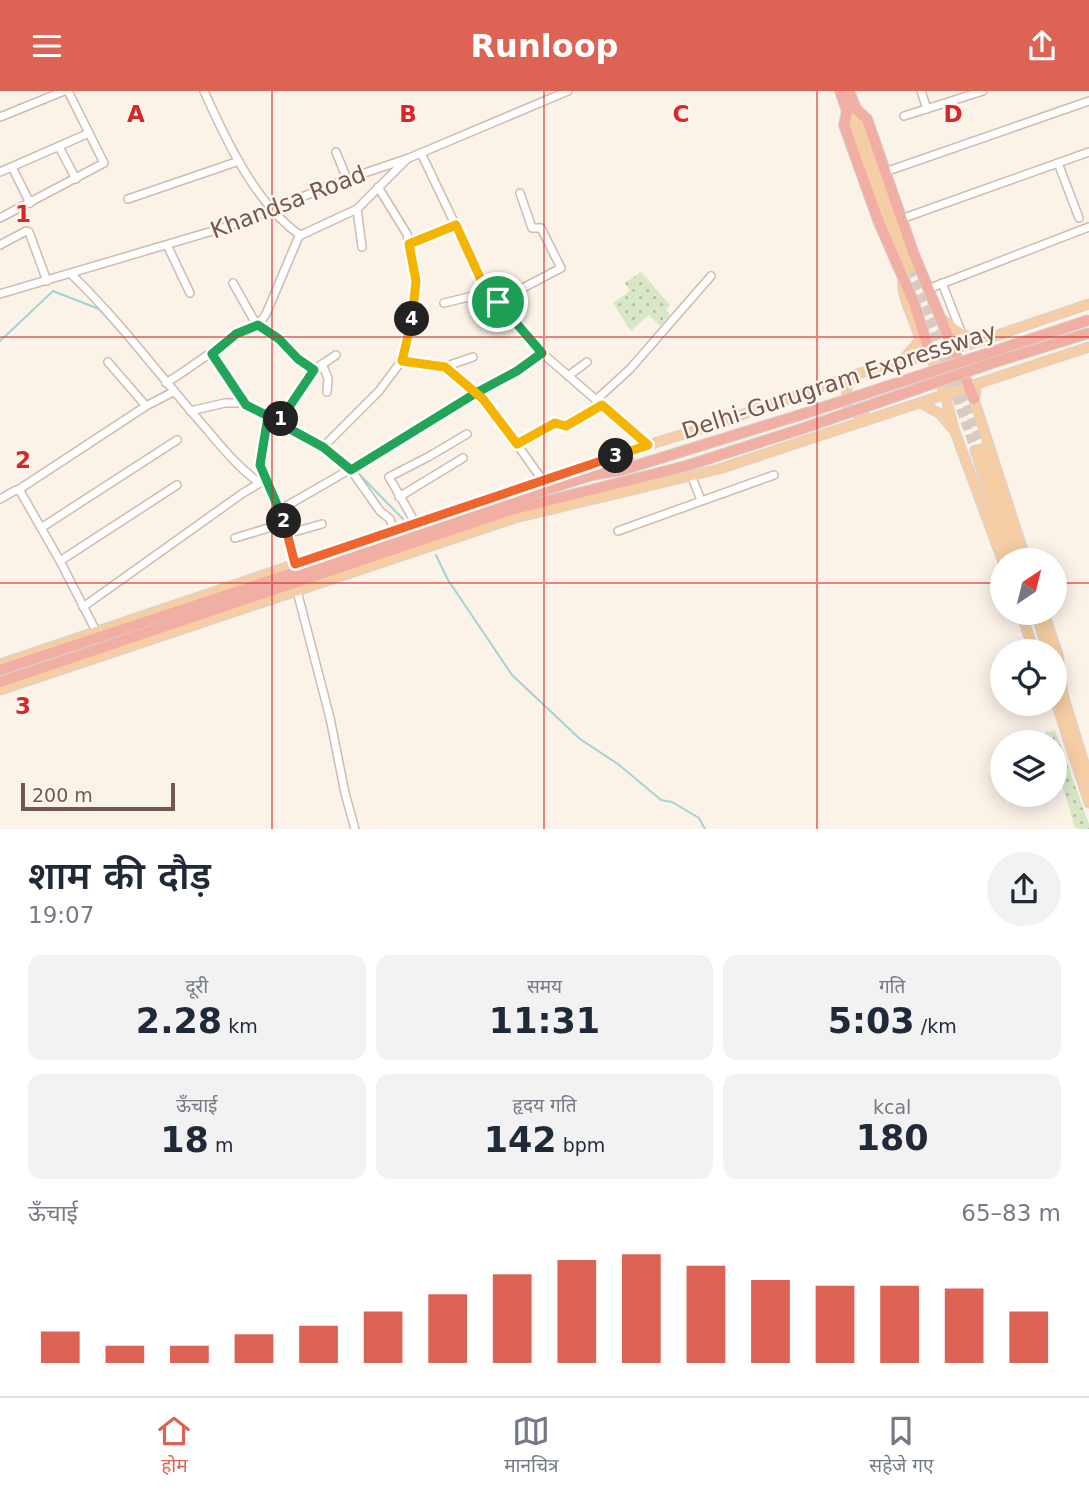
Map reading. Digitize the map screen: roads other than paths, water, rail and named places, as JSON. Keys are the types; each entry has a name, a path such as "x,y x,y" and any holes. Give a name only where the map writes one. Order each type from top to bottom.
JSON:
{"highway":[{"path":"839,91 851,110 866,119 901,219 974,399"},
{"path":"849,91 851,110 844,125 878,220 908,272 929,350"},
{"name":"Delhi-Gurugram Expressway","path":"0,670 382,539 592,475 622,470 813,411 1089,320"},
{"name":"Delhi-Gurugram Expressway","path":"0,681 511,510 686,466 1089,333"},
{"path":"622,470 632,450"},
{"path":"594,489 616,492"},
{"path":"563,505 573,494"}],"main road":[{"path":"851,110 908,272 902,284 903,292 920,340 899,363"},
{"path":"0,664 295,564 382,539 394,531 856,375 912,359 929,350 954,349 1089,304"},
{"path":"940,317 972,338 1002,329 1013,330"},
{"path":"971,344 988,381"},
{"path":"0,690 515,518 719,469 1089,347"},
{"path":"929,350 954,429 998,548"},
{"path":"856,375 846,386 849,409 871,419"},
{"path":"988,381 977,389 974,399 1022,548"},
{"path":"919,403 939,412 954,429"},
{"path":"1007,548 979,449 1015,548"},
{"path":"1064,716 1089,803"},
{"path":"1066,716 1089,779"}],"street":[{"path":"0,117 66,91 104,162 100,167 0,218"},
{"path":"204,91 239,161 274,209 300,235"},
{"name":"Khandsa Road","path":"0,294 226,227 347,179 409,158 568,91"},
{"path":"920,91 926,109"},
{"path":"904,116 983,91"},
{"path":"885,172 1089,101"},
{"path":"0,172 89,133"},
{"path":"59,147 76,179"},
{"path":"336,152 347,179"},
{"path":"901,219 1089,152"},
{"path":"421,153 477,273 489,292 542,353 648,445"},
{"path":"166,383 212,354 236,334 258,325 266,314 300,235 357,209 409,158"},
{"path":"128,199 239,161"},
{"path":"1058,163 1079,218"},
{"path":"12,167 30,203"},
{"path":"323,447 379,391 402,361 415,295 415,275 407,234 378,187"},
{"path":"498,302 561,268 541,228 533,227 520,193"},
{"path":"357,209 362,247"},
{"path":"409,244 456,225"},
{"path":"928,289 1089,227"},
{"path":"0,246 26,231 29,232 47,281"},
{"path":"167,245 190,293"},
{"path":"71,274 96,299 243,471 262,482"},
{"path":"517,444 555,423 566,426 599,402 711,276"},
{"path":"233,283 258,325 279,339 298,359 314,370"},
{"path":"942,283 963,334"},
{"path":"444,303 489,292"},
{"path":"279,510 517,371 542,353"},
{"path":"212,354 246,405"},
{"path":"279,423 314,370 336,355"},
{"path":"402,361 444,367 473,357"},
{"path":"108,362 146,406"},
{"path":"568,376 587,362"},
{"path":"322,364 328,378 327,393"},
{"path":"444,367 486,403 543,481"},
{"path":"0,499 146,406 173,392"},
{"path":"190,411 225,403 246,405 323,447 351,470 380,511 390,519 394,531"},
{"path":"268,416 260,464 262,482 285,523 295,564"},
{"path":"416,524 389,480 390,476 467,434"},
{"path":"41,528 177,440"},
{"path":"399,497 463,458"},
{"path":"691,475 701,500"},
{"path":"618,531 774,475"},
{"path":"83,607 262,482"},
{"path":"60,561 177,485"},
{"path":"18,490 60,561 96,631"},
{"path":"235,538 285,523"},
{"path":"287,534 322,524"},
{"path":"297,590 331,718 345,793 355,829"}],"waterway":[{"path":"0,341 53,291 99,309 114,325"},
{"path":"285,430 295,436"},
{"path":"355,470 403,519"},
{"path":"436,555 448,580 512,675 580,739 618,764 661,800 672,802 699,818 705,829"}],"tunnel":[{"path":"913,267 942,336 983,448"},
{"path":"907,270 936,339 975,450"}]}
